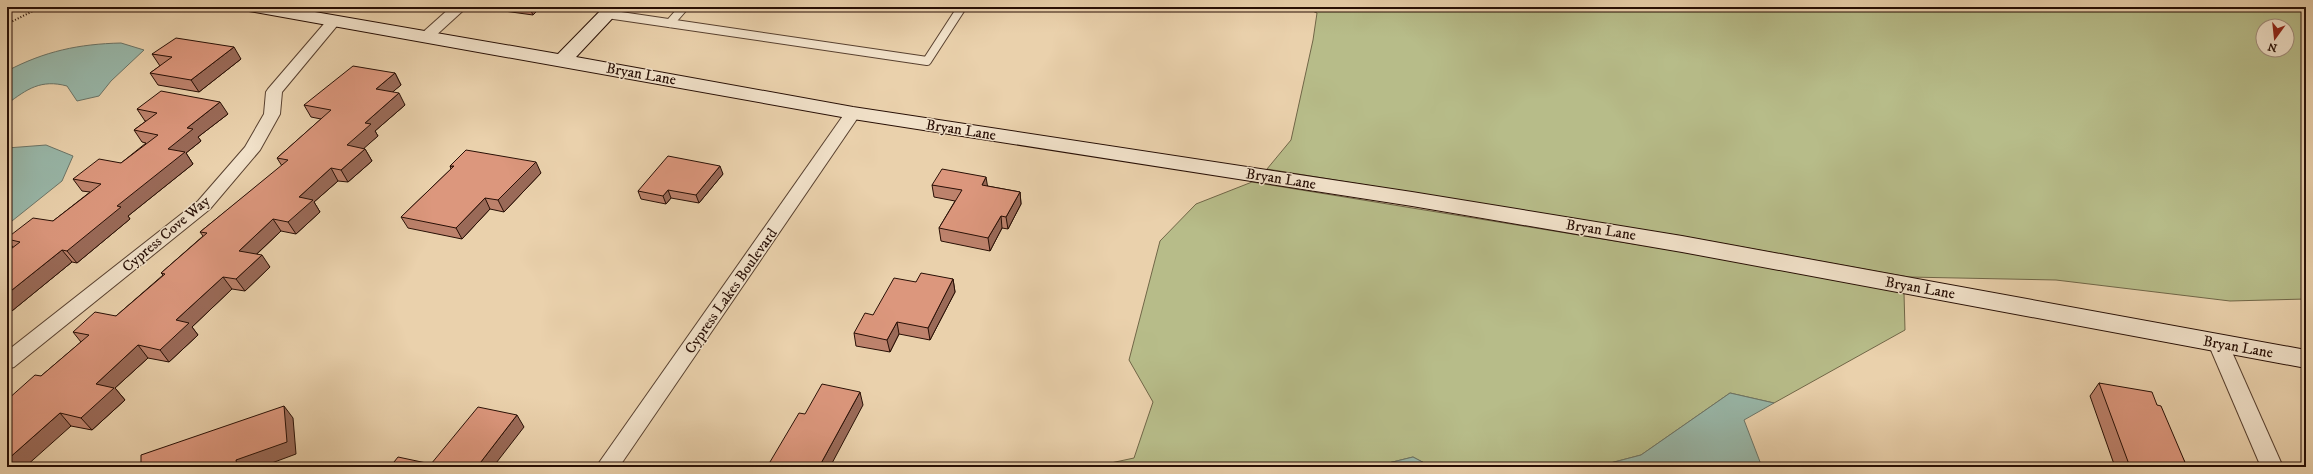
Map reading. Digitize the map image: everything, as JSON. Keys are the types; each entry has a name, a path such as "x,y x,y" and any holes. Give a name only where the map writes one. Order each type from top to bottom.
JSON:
{"street":[{"name":"Bryan Lane","path":"255,7 427,36 853,113 1397,197 1659,240 2306,359"},
{"path":"427,36 460,7"},
{"path":"562,60 610,10"},
{"name":"Cypress Cove Way","path":"7,362 204,206 252,150 272,114 274,92 281,82 334,21"},
{"name":"Cypress Lakes Boulevard","path":"607,467 853,113"},
{"path":"2218,343 2272,467"}],"lane":[{"path":"670,23 684,7"},
{"path":"610,10 670,23 927,61 962,7"}],"path":[{"path":"7,24 41,7"}],"green space":[{"path":"1303,7 2306,7 2306,299 2230,301 2056,280 1908,277 1682,236 1267,169 1291,140 1313,40 1317,13"},
{"path":"1252,182 1683,252 1904,293 1905,330 1774,403 1730,393 1641,455 1595,467 1432,467 1413,457 1372,467 1092,467 1134,458 1153,402 1129,360 1160,241 1196,204"}],"shaded area":[{"path":"121,43 144,50 111,81 99,96 77,101 67,86 49,84 28,90 7,104 7,71 35,58 62,50 91,45"},
{"path":"46,145 73,156 62,181 7,225 7,148"},
{"path":"1730,393 1774,403 1744,420 1762,467 1595,467 1641,455"},
{"path":"1413,457 1432,467 1372,467"}],"building":[{"path":"176,38 234,47 191,80 150,73 172,57 152,54"},
{"path":"353,66 395,73 376,89 399,93 365,123 371,124 347,145 365,149 341,170 331,168 299,197 313,200 288,222 273,219 239,251 262,255 236,279 223,277 176,320 189,323 160,350 138,345 96,384 114,388 81,418 60,413 7,460 7,403 9,402 7,400 35,375 41,376 89,335 73,332 95,312 116,316 165,274 161,273 207,233 200,232 288,160 277,158 331,110 304,105"},
{"path":"161,91 220,102 187,128 193,129 168,149 185,152 117,206 121,207 67,251 62,250 7,294 7,252 20,242 7,238 33,218 53,221 101,184 73,179 99,159 121,163 158,135 134,130 157,113 137,109"},
{"path":"466,150 536,162 498,200 485,198 456,228 401,217 454,166 450,166"},
{"path":"668,156 720,166 696,195 668,190 663,196 638,191"},
{"path":"942,169 986,177 982,185 1020,192 1006,217 1001,216 988,238 939,228 962,190 932,185"},
{"path":"921,273 953,279 928,328 897,322 887,340 854,333 865,313 873,315 894,278 916,282"},
{"path":"2099,383 2152,392 2157,405 2161,406 2187,467 2130,467"},
{"path":"822,384 860,392 819,467 767,467 799,413 805,414"},
{"path":"284,406 287,442 236,460 237,466 141,467 141,455"},
{"path":"478,407 517,415 477,467 390,467 398,457 431,464"}]}
